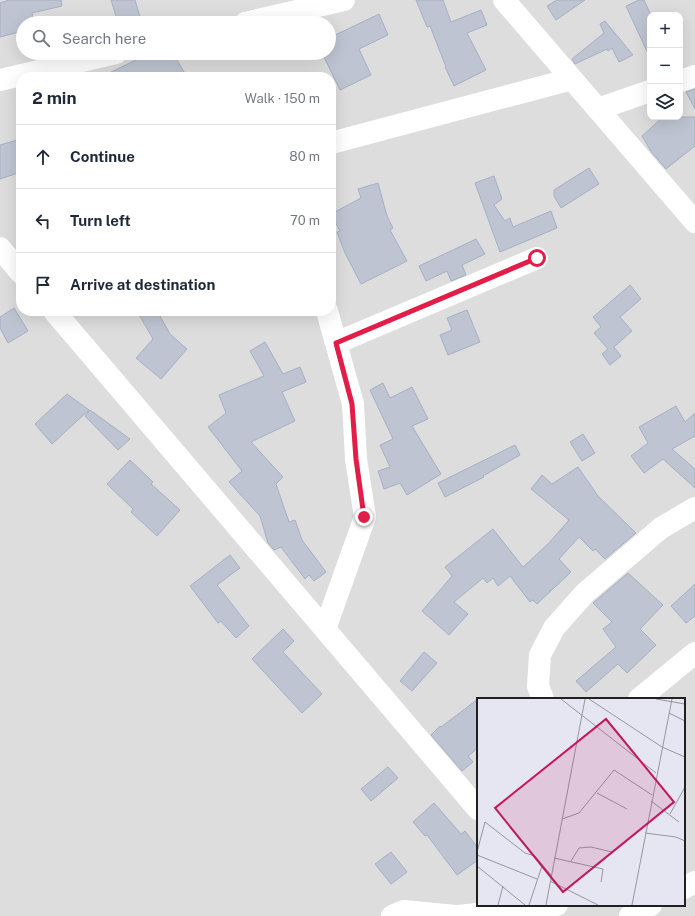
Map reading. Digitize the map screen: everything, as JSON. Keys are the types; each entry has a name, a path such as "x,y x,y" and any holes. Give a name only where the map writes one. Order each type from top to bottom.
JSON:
{"street":[{"path":"275,16 344,0"},
{"path":"504,0 695,222"},
{"path":"34,72 86,60"},
{"path":"0,80 16,76"},
{"path":"683,80 695,76"},
{"path":"336,142 572,79"},
{"path":"598,109 647,92"},
{"path":"0,248 16,267"},
{"path":"336,343 537,258"},
{"path":"58,316 477,808"},
{"path":"325,629 364,517 356,459 352,404 328,316"},
{"path":"543,698 538,686 540,655 554,628 585,593 661,528 695,508"},
{"path":"640,698 695,653"},
{"path":"685,887 695,882"},
{"path":"471,915 548,906"},
{"path":"561,906 570,916"},
{"path":"630,916 649,906"},
{"path":"392,916 404,911 455,916"}],"shaded area":[{"path":"0,0 695,0 695,916 0,916"}],"building":[{"path":"9,0 61,0 62,6 32,13 33,16 16,16 16,33 0,37 0,3"},
{"path":"111,0 135,0 140,16 116,16"},
{"path":"416,0 443,0 451,22 481,10 487,25 467,33 486,70 454,86 445,67 430,26 427,27"},
{"path":"557,0 585,0 556,20 547,6"},
{"path":"639,0 644,0 650,12 647,12 647,52 626,6"},
{"path":"379,14 388,35 359,49 371,75 340,90 336,82 336,72 331,72 325,60 336,60 336,35"},
{"path":"605,21 633,55 619,62 612,48 575,64 572,59 604,33 600,24"},
{"path":"136,60 177,60 184,72 111,72"},
{"path":"695,89 695,109 686,92"},
{"path":"683,117 695,117 695,146 666,169 652,153 642,136 660,120 683,120"},
{"path":"16,140 16,174 0,179 0,145"},
{"path":"589,168 599,184 561,208 554,196 554,190"},
{"path":"494,176 502,199 494,205 505,221 510,218 513,227 551,211 557,228 500,252 475,183"},
{"path":"378,183 387,216 393,228 390,230 407,261 361,284 345,253 337,232 340,231 336,223 336,211 361,198 358,189"},
{"path":"476,239 485,254 462,265 466,275 451,281 447,271 426,281 419,266"},
{"path":"630,285 641,299 620,317 632,331 614,347 621,356 610,365 602,354 608,349 594,333 601,327 593,317"},
{"path":"14,308 16,316 19,316 28,331 8,343 0,328 0,317"},
{"path":"467,310 480,342 448,355 440,335 452,330 447,318"},
{"path":"140,316 160,316 170,334 187,349 161,379 136,358 153,339"},
{"path":"265,342 283,374 300,367 306,382 282,392 295,421 251,442 283,477 276,484 289,522 295,520 302,540 326,572 314,581 309,575 305,579 281,547 274,550 268,543 260,516 229,482 242,471 208,427 226,413 219,395 264,376 250,351"},
{"path":"383,383 390,398 412,387 428,419 412,426 441,474 407,495 400,483 384,489 378,471 390,467 380,445 393,439 370,390"},
{"path":"67,394 89,410 52,444 35,424"},
{"path":"676,406 685,422 695,413 695,436 672,449 695,469 695,488 663,459 644,473 631,456 648,443 639,427"},
{"path":"90,410 130,439 118,450 85,416"},
{"path":"583,434 595,453 582,461 570,442"},
{"path":"515,445 520,455 483,476 484,477 445,497 438,483"},
{"path":"130,460 153,482 151,484 180,510 157,536 131,512 133,509 107,484"},
{"path":"578,467 598,496 636,533 605,559 595,549 593,551 579,537 559,559 571,572 537,604 533,600 530,602 510,576 498,586 493,578 487,583 483,578 454,602 468,614 449,635 422,611 452,576 445,567 493,529 523,567 549,543 569,520 531,489 542,475 552,484"},
{"path":"230,555 240,568 217,585 249,626 236,638 221,621 218,623 190,586"},
{"path":"628,573 663,605 640,629 656,645 627,673 618,664 586,692 576,681 616,647 603,629 612,622 593,603"},
{"path":"695,584 695,616 686,623 671,606"},
{"path":"283,629 294,641 283,652 322,694 302,713 252,659"},
{"path":"424,652 437,663 412,691 400,681"},
{"path":"477,700 477,749 468,756 473,762 462,771 431,735 440,726 441,727"},
{"path":"388,767 398,778 371,801 361,789"},
{"path":"434,803 461,834 465,831 477,847 477,861 457,875 427,835 425,836 413,822"},
{"path":"391,852 407,872 391,884 375,864"}],"route":[{"path":"364,517 356,459 352,404 336,343 537,258"}]}
